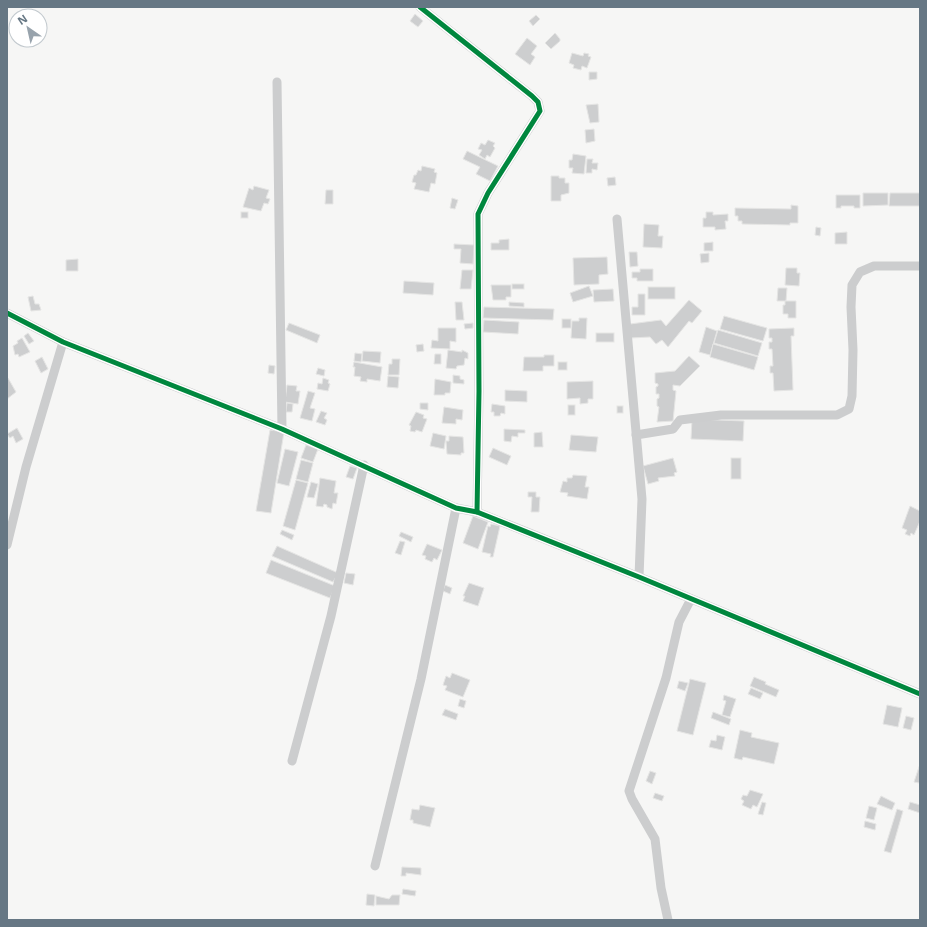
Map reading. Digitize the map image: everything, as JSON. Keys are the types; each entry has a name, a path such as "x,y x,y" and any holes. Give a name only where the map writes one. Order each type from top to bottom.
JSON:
{"street":[{"path":"420,7 532,96 538,102 540,111 488,193 478,214 480,391 477,512"},
{"path":"277,82 282,429"},
{"path":"617,219 642,499 638,577"},
{"path":"636,435 673,428 680,420 721,415 838,415 850,410 852,396 853,350 851,307 852,285 860,272 874,266 920,266"},
{"path":"7,313 63,342 282,429 456,508 477,512 920,694"},
{"path":"7,545 26,467 63,342"},
{"path":"292,761 331,616 364,465"},
{"path":"375,866 421,679 456,508"},
{"path":"668,920 660,888 655,839 629,791 666,678 679,622 691,599"}],"building":[{"path":"415,14 423,21 418,27 410,21"},
{"path":"536,15 540,19 533,26 529,21"},
{"path":"555,33 560,41 551,49 545,43"},
{"path":"527,38 537,46 531,54 535,57 530,65 515,54"},
{"path":"572,53 583,56 584,53 589,54 588,56 591,57 587,68 582,66 581,70 573,68 574,65 569,63"},
{"path":"589,72 597,72 597,79 589,80"},
{"path":"598,104 599,122 590,123 586,105"},
{"path":"594,129 595,141 586,143 585,130"},
{"path":"488,140 495,143 493,146 495,148 490,157 487,155 485,159 479,155 482,150 478,149 481,143 485,145"},
{"path":"467,151 498,166 490,181 476,174 480,167 463,159"},
{"path":"573,154 586,156 584,174 572,173 573,168 569,168 569,160 572,160"},
{"path":"587,159 593,159 592,163 598,163 597,170 592,169 592,173 586,173"},
{"path":"422,166 435,169 434,172 437,173 435,184 431,183 429,192 414,189 416,183 412,182 414,175 416,175 418,170 421,171"},
{"path":"551,176 565,178 565,183 569,183 569,193 561,195 561,201 551,201"},
{"path":"615,177 616,185 608,186 607,178"},
{"path":"254,186 269,190 266,198 270,199 268,204 264,203 261,211 243,207 249,188 253,190"},
{"path":"326,190 333,190 333,204 325,204"},
{"path":"863,193 888,193 888,205 863,206"},
{"path":"890,193 920,193 920,206 889,206"},
{"path":"836,195 860,195 860,208 854,208 854,206 841,206 841,208 836,208"},
{"path":"452,198 458,200 455,209 450,208"},
{"path":"791,205 798,206 798,223 790,223 790,225 742,224 742,221 738,221 738,216 735,216 735,208 791,209"},
{"path":"241,212 248,212 248,218 241,218"},
{"path":"706,212 713,212 713,215 728,214 728,221 725,221 726,229 715,230 715,227 703,227 703,218 706,218"},
{"path":"644,224 659,225 658,236 663,236 662,248 643,247"},
{"path":"816,227 821,228 820,236 815,235"},
{"path":"847,232 847,244 835,244 835,233"},
{"path":"509,239 509,250 491,250 491,243 499,243 499,240"},
{"path":"713,242 713,251 704,251 704,243"},
{"path":"454,244 474,245 473,264 460,263 461,249 454,249"},
{"path":"629,252 637,252 638,266 630,267"},
{"path":"709,253 709,262 701,263 700,254"},
{"path":"607,257 608,274 599,275 599,284 574,285 573,258"},
{"path":"78,259 78,271 66,271 66,260"},
{"path":"786,268 797,268 797,273 800,273 799,286 785,285"},
{"path":"640,269 653,269 653,281 637,281 637,278 632,278 632,272 640,272"},
{"path":"462,270 473,270 471,289 460,289"},
{"path":"404,281 434,283 433,295 403,293"},
{"path":"512,284 524,284 524,289 512,289"},
{"path":"491,285 511,285 511,297 506,297 506,300 493,300"},
{"path":"589,286 593,296 573,302 570,293"},
{"path":"648,287 675,287 675,299 648,299"},
{"path":"778,288 787,288 786,301 777,301"},
{"path":"613,289 614,301 594,302 593,290"},
{"path":"638,294 645,294 645,315 632,315 632,307 638,307"},
{"path":"33,296 35,304 39,304 41,310 31,311 28,297"},
{"path":"689,300 702,311 692,323 689,321 668,347 662,340 656,344 650,337 630,338 630,324 661,320 666,326"},
{"path":"785,301 796,301 796,318 788,318 788,314 783,314 783,305 785,305"},
{"path":"455,302 462,302 464,320 456,320"},
{"path":"509,302 524,303 524,307 509,306"},
{"path":"484,307 554,309 553,320 483,318"},
{"path":"724,316 767,328 763,341 720,329"},
{"path":"579,318 587,318 586,339 571,338 572,321 579,321"},
{"path":"562,319 571,319 571,328 562,328"},
{"path":"484,320 519,322 518,334 483,332"},
{"path":"289,323 320,335 317,343 286,330"},
{"path":"473,323 473,328 465,329 464,324"},
{"path":"706,327 717,331 710,355 699,352"},
{"path":"438,328 456,328 456,342 450,341 450,349 431,348 432,340 438,341"},
{"path":"794,328 794,336 791,336 793,390 774,391 773,373 770,373 770,366 773,366 772,349 769,349 769,342 772,342 772,338 769,338 769,329"},
{"path":"718,330 762,343 758,356 714,343"},
{"path":"28,333 34,341 29,344 24,336"},
{"path":"596,333 614,333 614,342 596,342"},
{"path":"22,338 30,352 19,357 18,354 15,355 13,346"},
{"path":"423,344 424,351 417,352 416,345"},
{"path":"713,344 758,357 754,370 710,357"},
{"path":"448,350 462,352 462,350 468,353 468,359 465,358 464,365 457,366 456,369 446,368"},
{"path":"363,351 381,352 380,363 362,361"},
{"path":"355,353 362,354 361,362 354,361"},
{"path":"435,354 441,354 441,364 434,364"},
{"path":"544,355 554,355 554,366 543,366 543,371 523,371 524,357 544,357"},
{"path":"689,356 700,366 680,386 673,385 673,390 676,391 673,421 657,422 659,407 657,406 657,399 659,398 659,394 656,394 656,387 658,384 655,383 655,373 675,371"},
{"path":"42,357 48,369 41,373 35,361"},
{"path":"392,359 400,359 399,375 388,375 389,364 392,364"},
{"path":"354,362 382,367 380,381 367,379 367,382 360,381 361,377 354,376"},
{"path":"558,362 567,362 567,370 558,370"},
{"path":"269,365 275,366 274,374 268,373"},
{"path":"318,368 325,370 324,376 316,374"},
{"path":"453,375 460,376 460,379 464,380 464,384 453,383"},
{"path":"388,376 399,377 398,388 387,387"},
{"path":"7,378 16,392 7,399"},
{"path":"323,378 329,380 328,383 330,384 328,391 317,389 318,383 322,384"},
{"path":"435,379 451,382 450,393 445,393 445,395 434,395"},
{"path":"593,381 593,399 588,399 588,403 580,404 580,398 567,399 567,382"},
{"path":"287,385 297,386 296,391 300,391 298,404 285,402"},
{"path":"505,390 527,391 527,402 505,401"},
{"path":"308,391 315,393 310,408 315,409 312,421 300,418"},
{"path":"287,403 293,404 292,412 286,412"},
{"path":"420,403 428,403 428,410 420,409"},
{"path":"492,404 505,406 505,414 501,413 500,416 494,416 494,412 491,412"},
{"path":"568,405 575,405 575,415 568,415"},
{"path":"617,406 623,406 623,413 617,413"},
{"path":"444,407 463,410 462,420 456,419 456,424 442,423"},
{"path":"321,411 327,413 324,418 327,420 325,425 316,422"},
{"path":"416,412 424,415 423,418 427,419 422,432 416,430 415,432 410,431 411,426 409,425"},
{"path":"692,419 744,421 743,441 691,439"},
{"path":"17,428 23,439 16,443 13,436 10,438 7,434"},
{"path":"504,429 525,430 525,433 518,433 518,437 512,436 511,442 504,441"},
{"path":"270,430 284,432 271,513 256,511"},
{"path":"542,432 543,447 534,447 534,433"},
{"path":"433,433 446,436 444,449 430,446"},
{"path":"571,435 598,437 596,452 569,450"},
{"path":"449,436 463,437 464,453 461,453 461,455 447,454 446,441 449,441"},
{"path":"306,445 318,449 313,462 301,458"},
{"path":"493,448 511,456 507,465 489,457"},
{"path":"285,449 298,452 289,486 277,483"},
{"path":"673,458 677,472 674,473 675,476 658,478 659,481 648,484 643,466"},
{"path":"731,458 741,458 741,479 731,479"},
{"path":"301,460 313,463 308,482 296,479"},
{"path":"350,466 357,468 353,479 346,477"},
{"path":"573,475 587,476 585,487 589,487 587,499 567,496 568,493 560,492 563,481 567,482 567,478 572,478"},
{"path":"320,478 336,481 334,493 338,493 336,504 333,503 332,509 324,504 323,507 316,506"},
{"path":"296,480 308,483 295,530 283,526"},
{"path":"311,482 318,484 314,498 307,497"},
{"path":"528,492 536,492 536,497 540,497 539,512 531,512 532,497 528,497"},
{"path":"910,506 920,511 920,521 914,535 911,533 910,536 905,534 907,530 902,528"},
{"path":"473,516 488,522 478,549 463,543"},
{"path":"491,524 500,526 493,557 490,557 491,554 482,552 488,526 490,527"},
{"path":"282,530 294,535 292,540 280,534"},
{"path":"401,532 413,537 411,542 399,536"},
{"path":"400,541 405,542 401,555 395,553"},
{"path":"427,544 442,550 437,560 434,558 432,562 425,559 426,556 422,555"},
{"path":"277,546 338,573 333,582 272,556"},
{"path":"271,560 335,586 330,598 266,573"},
{"path":"346,573 355,574 353,585 344,583"},
{"path":"469,583 484,588 478,606 463,601 465,596 463,596"},
{"path":"445,585 452,588 450,594 443,591"},
{"path":"452,673 470,680 463,697 445,690 447,686 443,685 446,676 450,678"},
{"path":"754,677 779,690 776,697 750,686"},
{"path":"690,679 706,683 693,735 677,731"},
{"path":"679,681 688,683 685,691 677,688"},
{"path":"751,688 763,693 760,699 748,694"},
{"path":"724,695 736,699 730,717 722,715 726,701 723,700"},
{"path":"460,699 466,701 464,708 458,706"},
{"path":"887,705 902,708 898,727 883,724"},
{"path":"445,709 458,714 456,720 442,715"},
{"path":"713,712 731,719 729,725 711,718"},
{"path":"906,716 914,718 911,730 903,728"},
{"path":"740,730 752,733 751,737 779,743 774,764 743,757 742,760 734,758"},
{"path":"717,735 725,737 722,750 709,747 711,740 716,741"},
{"path":"920,764 920,780 919,783 914,782"},
{"path":"650,771 656,773 652,784 646,781"},
{"path":"750,790 763,794 757,807 753,805 751,809 742,805 744,801 741,799 743,795 747,796"},
{"path":"655,793 664,796 662,801 653,798"},
{"path":"881,796 895,803 892,810 877,804"},
{"path":"762,802 766,803 763,815 758,814"},
{"path":"910,802 920,805 920,813 908,809"},
{"path":"420,805 435,808 430,827 413,823 413,820 410,820 412,809 419,810"},
{"path":"869,806 877,808 874,820 866,818"},
{"path":"897,809 903,811 891,853 884,851"},
{"path":"865,821 876,824 875,830 864,827"},
{"path":"402,867 421,868 421,875 406,873 406,876 401,876"},
{"path":"403,889 416,891 415,896 402,894"},
{"path":"367,894 375,895 374,906 366,905"},
{"path":"392,895 400,895 399,905 376,905 376,896 389,899"}],"cycle path":[{"path":"420,7 532,96 538,102 540,111 488,193 478,214 479,391 477,512"},
{"path":"7,313 63,342 282,429 456,508 477,512 639,577 920,694"}]}
